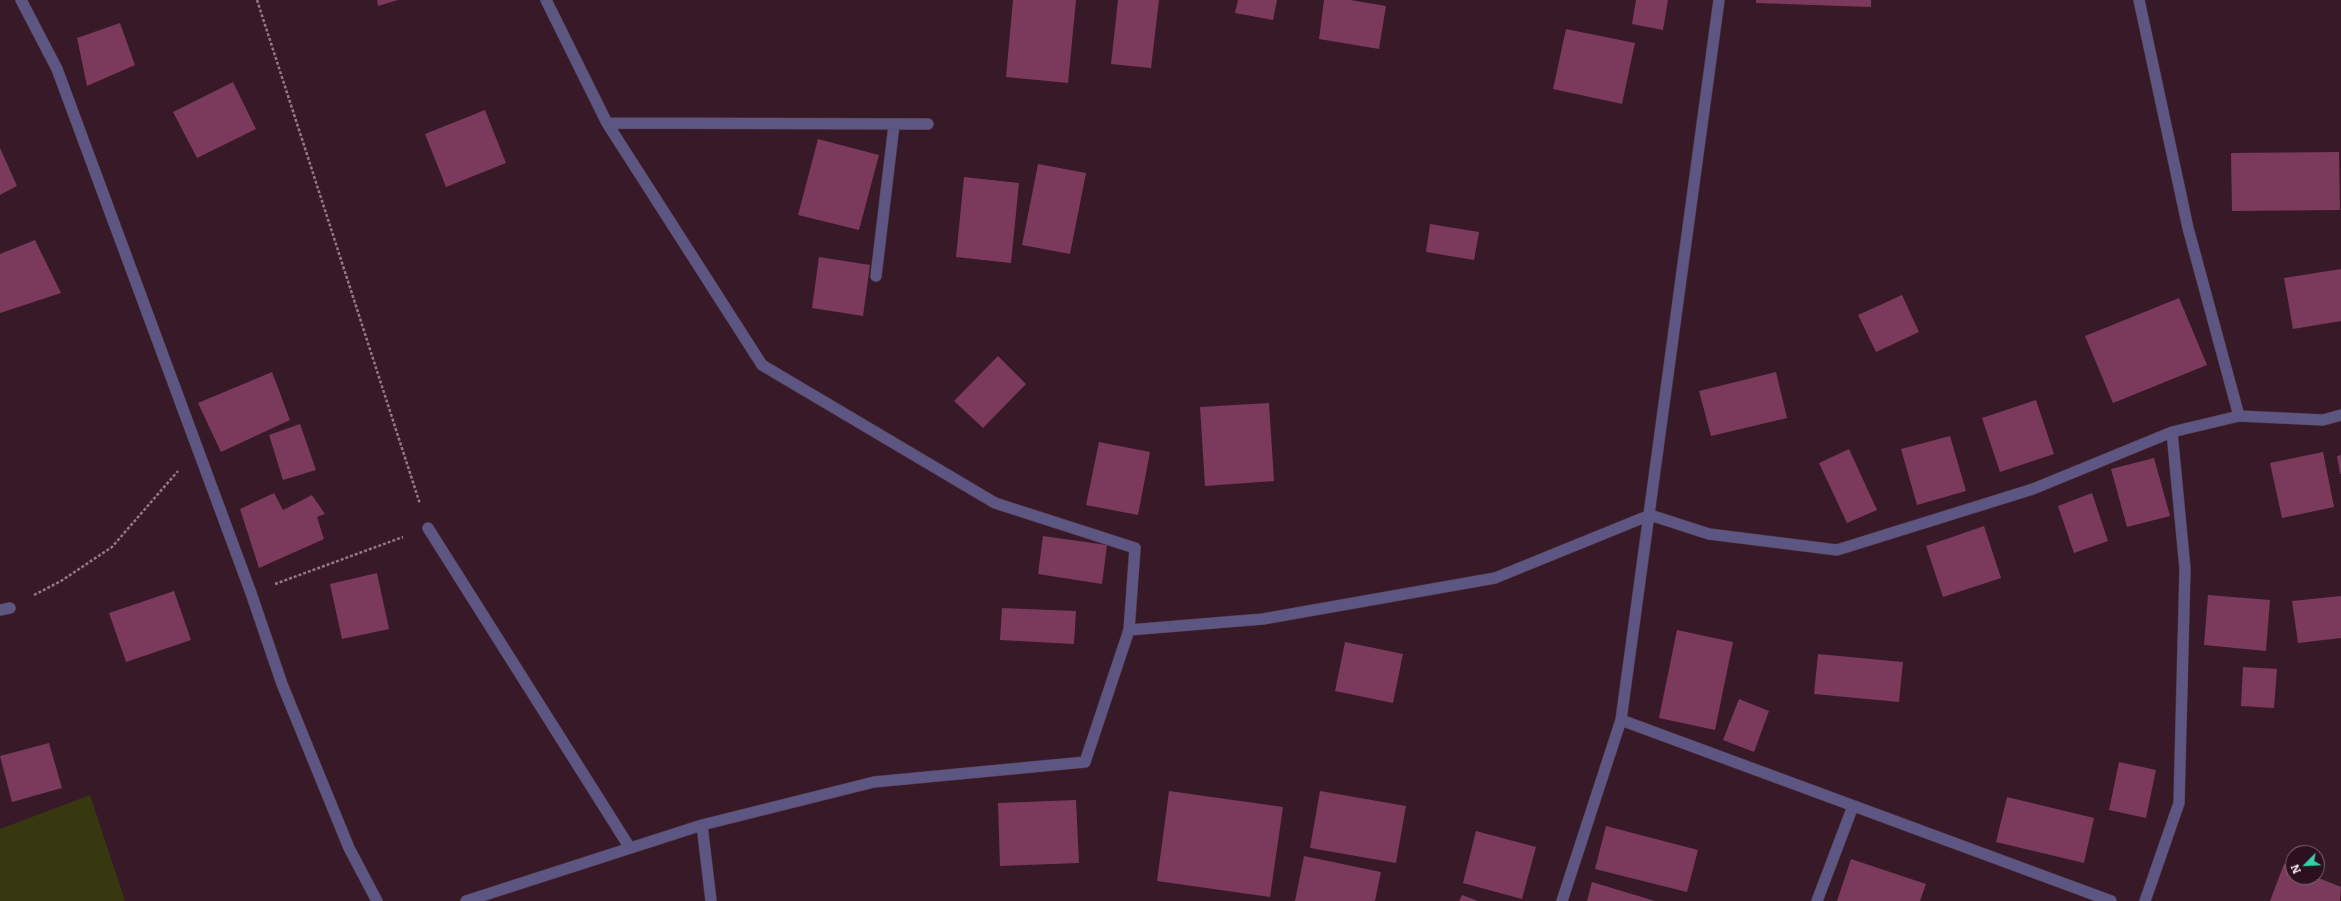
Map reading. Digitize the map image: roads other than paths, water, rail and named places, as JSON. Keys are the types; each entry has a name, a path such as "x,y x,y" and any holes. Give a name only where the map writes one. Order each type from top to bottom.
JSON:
{"street":[{"path":"21,0 57,69 251,593 282,684 349,848 377,901"},
{"path":"466,901 702,825 874,782 1085,762 1129,630 1135,548 995,503 762,365 607,123 546,0"},
{"path":"1562,901 1621,720 1650,516 1719,0"},
{"path":"2139,0 2188,228 2240,416"},
{"path":"607,123 928,124"},
{"path":"876,276 894,125"},
{"path":"1129,630 1263,619 1495,578 1650,516 1709,534 1836,550 2033,489 2172,432 2240,416 2323,420 2341,415"},
{"path":"2145,901 2180,803 2185,569 2172,432"},
{"path":"428,528 630,848"},
{"path":"1621,720 2111,901"},
{"path":"1817,901 1853,806"},
{"path":"702,825 711,901"}]}
